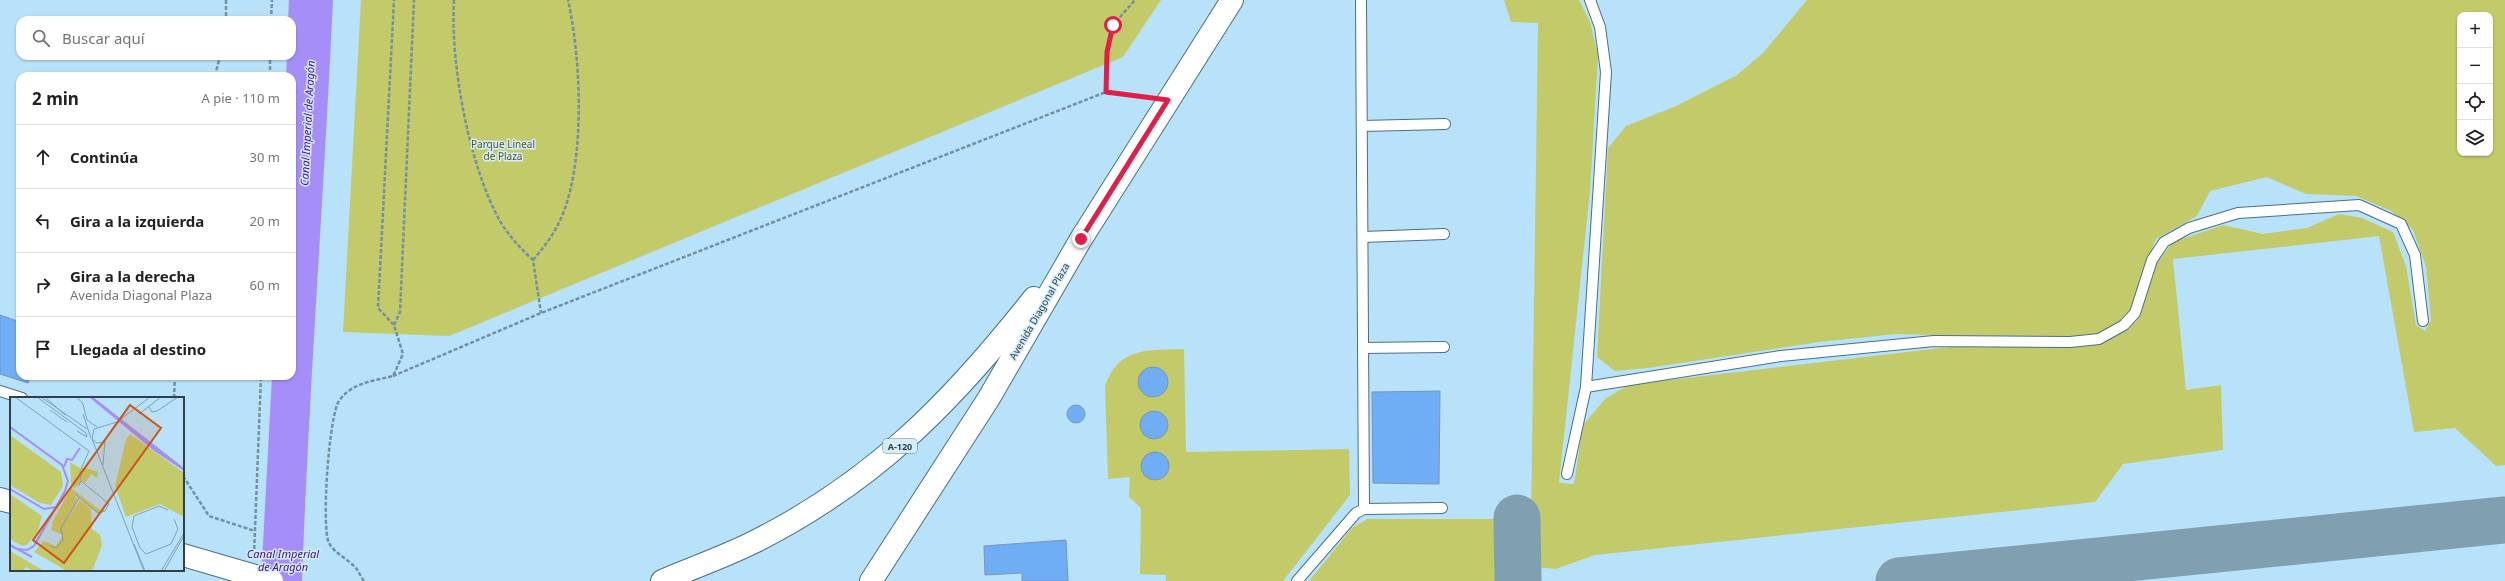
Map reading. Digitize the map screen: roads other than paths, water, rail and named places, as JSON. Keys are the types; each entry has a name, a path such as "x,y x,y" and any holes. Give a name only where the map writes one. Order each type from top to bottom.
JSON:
{"main road":[{"name":"Avenida Diagonal Plaza","path":"872,581 989,398 1081,239 1232,0"},
{"name":"A-120","path":"662,581 753,543 804,514 853,482 898,447 962,385 1081,239"},
{"path":"0,499 10,502"},
{"path":"184,555 272,581"}],"lane":[{"path":"1361,0 1364,509"},
{"path":"1567,474 1586,387 1606,72 1600,27 1590,0"},
{"path":"1362,126 1445,124"},
{"path":"1586,387 1781,356 1934,341 2070,342 2099,338 2124,325 2135,313 2152,260 2164,242 2189,228 2238,213 2359,205 2401,224 2415,255 2423,321"},
{"path":"1362,237 1444,234"},
{"path":"1363,348 1444,347"},
{"path":"0,391 19,397"},
{"path":"1297,581 1356,513 1364,509 1442,508"}],"water":[{"name":"Canal Imperial de Aragón","path":"289,0 333,0 302,581 261,581 272,380 296,380 296,72 286,72 287,60 296,60 296,16 288,16"}],"park label":[{"name":"Parque Lineal de Plaza","path":"503,150"}]}
